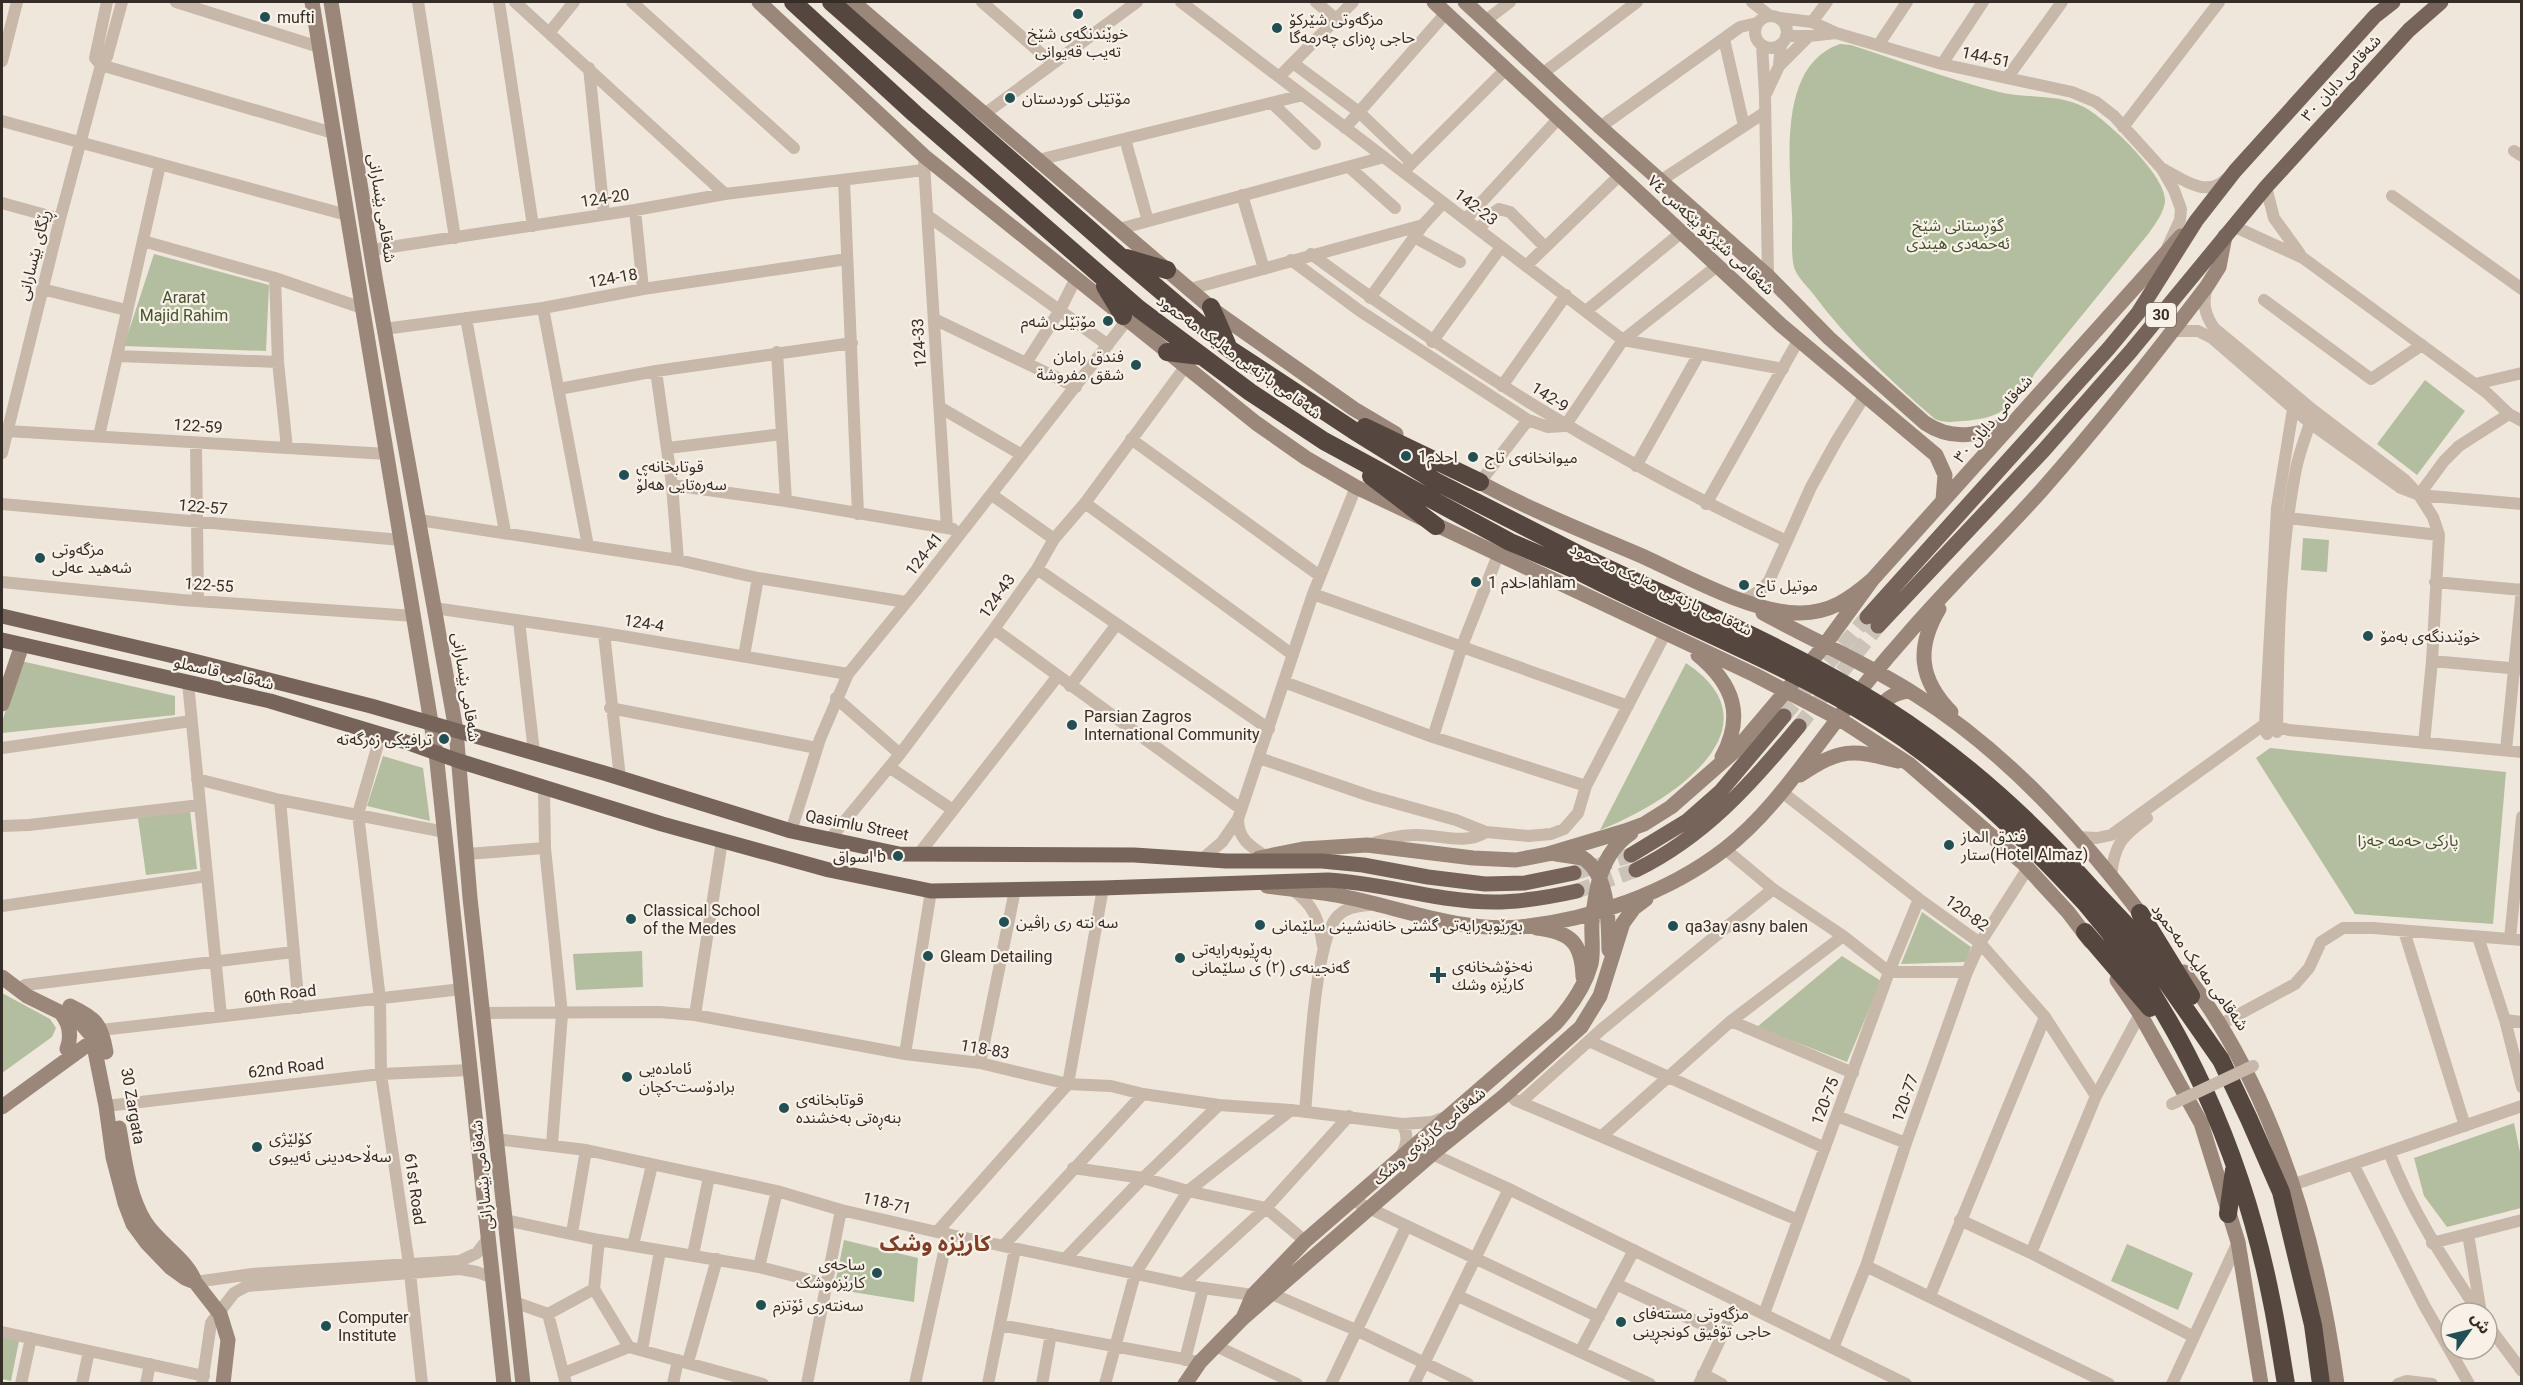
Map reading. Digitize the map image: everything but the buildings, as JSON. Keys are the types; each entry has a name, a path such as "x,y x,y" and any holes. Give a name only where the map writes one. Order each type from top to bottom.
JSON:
{"highway":[{"name":"شەقامی بازنەیی مەلیک مەحمود","path":"794,2 915,114 1139,309 1202,356 1323,441 1510,542 1582,564"},
{"name":"شەقامی بازنەیی مەلیک مەحمود","path":"831,2 1228,348 1435,481 1582,564 1789,655 1887,710 1996,792 2056,849 2139,972 2191,1063 2225,1137 2247,1202 2271,1296 2286,1383"},
{"path":"894,94 913,72"},
{"path":"915,114 935,91"},
{"path":"1120,256 1167,270"},
{"path":"1097,272 1125,318"},
{"path":"1211,307 1228,348"},
{"path":"1167,352 1202,356"},
{"path":"1301,396 1479,482"},
{"path":"1323,441 1436,526"},
{"name":"شەقامی بازنەیی مەلیک مەحمود","path":"2091,898 2128,927 2222,1060 2286,1189 2313,1325 2321,1383"},
{"path":"2140,912 2200,1010 2222,1060"},
{"path":"2085,932 2122,973 2191,1063"},
{"path":"2228,1214 2234,1165"},
{"path":"2286,1189 2305,1227"}],"main road":[{"name":"شەقامی بێسارانی","path":"312,2 432,724 504,1383"},
{"name":"شەقامی بێسارانی","path":"331,2 375,277 456,730 470,898 524,1383"},
{"path":"759,2 924,163 1076,278 1256,423 1306,458 1356,487 1755,675 1838,718 1909,764 2028,868 2085,932 2140,1014 2201,1123 2238,1242 2261,1383"},
{"path":"853,2 1211,307 1354,409 1479,482 1743,601 1784,613 1820,611 1848,600 1872,580"},
{"name":"شەقامی شێرکۆ بێکەس ٧٤","path":"1434,2 1781,325 1864,397 1936,455 1945,475 1943,500"},
{"name":"شەقامی شێرکۆ بێکەس ٧٤","path":"1465,2 1600,127 1768,276 1797,306 1925,423 1937,431 1957,436 1984,433 2012,422"},
{"name":"شەقامی دابان ٣٠","path":"1644,824 1671,807 1736,750 1824,646 1872,580 2012,422 2196,221 2235,171 2375,16 2393,2"},
{"name":"شەقامی دابان ٣٠","path":"2196,221 2138,313 1873,622 2044,450 2131,351 2266,187 2409,30 2441,2"},
{"name":"30","path":"1876,672 2040,491 2173,331 2219,267 2229,231"},
{"path":"1750,296 1768,276"},
{"path":"358,279 375,277"},
{"path":"1781,325 1797,306"},
{"path":"1954,584 1926,634 1924,655 1928,678 1948,709 2012,770"},
{"name":"شەقامی مەلیک مەحمود","path":"1743,601 1910,691 1956,723 2012,770 2077,837 2140,912 2221,1024 2254,1085 2278,1142 2286,1189"},
{"name":"شەقامی قاسملو","path":"2,616 178,657 371,706 432,724"},
{"path":"1755,675 1769,664 1777,649 1780,629 1777,620"},
{"name":"شەقامی قاسملو","path":"2,640 270,701 436,753"},
{"path":"1682,642 1715,670 1725,684 1732,702 1734,718 1731,738 1714,771"},
{"path":"2,704 22,645"},
{"path":"1520,927 1601,910 1635,899 1669,883 1725,849 1786,787 1876,672"},
{"path":"1874,741 1871,728 1878,709 1893,696 1910,691"},
{"path":"1631,855 1687,821 1720,792 1784,716"},
{"name":"Qasimlu Street","path":"432,724 534,752 791,831 899,854 1134,855 1201,860 1263,858 1363,865 1447,880 1485,884 1525,883 1574,873"},
{"path":"1636,870 1661,858 1683,843 1733,802 1799,726"},
{"path":"436,753 722,841 829,870 932,891 1328,880 1357,882 1443,897 1492,902 1530,900 1577,891"},
{"path":"1786,787 1821,761 1840,753 1860,753 1909,764"},
{"path":"1263,858 1334,846 1367,845 1473,858 1516,860 1548,854 1644,824"},
{"path":"1610,962 1601,910 1599,880 1610,852 1624,838 1644,824"},
{"path":"1548,854 1583,858 1599,880"},
{"path":"1240,883 1346,897 1456,924 1548,929 1569,937 1581,957 1583,983"},
{"name":"شەقامی کارێزەی وشک","path":"1185,1383 1200,1362 1244,1318 1432,1154 1504,1096 1581,1027 1595,1009 1619,932 1628,915 1669,883"},
{"path":"453,900 470,898"},
{"name":"شەقامی کارێزەی وشک","path":"1244,1318 1252,1295 1305,1241 1556,1023 1571,1005 1583,983 1592,958 1601,910"},
{"path":"2,976 90,1016 95,1034"},
{"path":"2,976 19,992 80,1022 95,1034"},
{"path":"60,1012 65,1018 70,1033 67,1049"},
{"path":"2,1098 67,1049 95,1034"},
{"path":"2,1107 95,1034"},
{"name":"30 Zargata","path":"95,1034 110,1106 138,1207 162,1244 190,1270 195,1282 220,1314"},
{"path":"1466,1100 1479,1116"},
{"path":"2305,1227 2329,1326 2337,1383"},
{"path":"220,1314 228,1340 223,1383"}],"street":[{"path":"2,61 4,36 17,2"},
{"name":"ڕێگای بێسارانی","path":"101,65 95,57 107,2"},
{"name":"ڕێگای بێسارانی","path":"2,453 60,219 101,65 107,57 122,2"},
{"path":"176,2 319,47"},
{"path":"418,2 455,238"},
{"path":"499,2 533,226"},
{"path":"514,2 589,68 724,194"},
{"path":"549,33 574,2"},
{"path":"632,2 794,148"},
{"path":"982,2 1052,63"},
{"path":"983,115 1137,2"},
{"name":"142-23","path":"1181,2 1384,157 1407,167 1443,203 1623,340 1783,369"},
{"path":"1316,2 1336,19"},
{"path":"1279,77 1353,2"},
{"path":"1485,21 1510,2"},
{"path":"1542,74 1637,2"},
{"path":"1750,2 1767,19 1786,26 1779,66 1765,95"},
{"path":"1812,22 1827,2"},
{"path":"1879,44 1907,2"},
{"path":"1942,64 1983,2"},
{"path":"2007,78 2062,2"},
{"path":"2123,127 2219,2"},
{"path":"1345,128 1446,13"},
{"path":"1600,127 1740,27 1767,19"},
{"path":"1767,19 1754,32 1762,45 1765,95 1768,276"},
{"name":"144-51","path":"1767,19 1812,22 1836,33 1942,64 2087,98 2105,108 2162,169"},
{"path":"1762,45 1771,48 1783,40 1836,33"},
{"path":"1779,66 1809,36"},
{"path":"1724,39 1744,126"},
{"path":"1293,63 1359,112 1407,167 1506,69"},
{"path":"101,65 333,133"},
{"path":"589,68 604,214"},
{"path":"1038,160 1303,95"},
{"path":"1272,103 1315,144"},
{"path":"1660,181 1764,113"},
{"path":"1466,219 1559,118"},
{"path":"2,121 347,215"},
{"path":"1125,139 1148,221"},
{"path":"1119,229 1384,157"},
{"name":"124-20","path":"371,250 724,194 844,180 924,163"},
{"name":"124-33","path":"924,163 947,528"},
{"path":"99,436 160,165"},
{"path":"1349,167 1395,208"},
{"path":"2162,169 2205,188 2214,188 2235,171"},
{"path":"2162,169 2174,190 2181,209 2180,220 2162,257"},
{"path":"1527,266 1620,175"},
{"path":"844,180 858,514"},
{"path":"2266,187 2274,218 2303,258"},
{"path":"1242,195 1264,269"},
{"path":"2392,196 2522,289"},
{"path":"2,203 60,219"},
{"path":"1370,298 1423,225 1443,203"},
{"path":"634,210 643,289"},
{"path":"1479,229 1492,214 1499,210 1510,212 1545,247"},
{"path":"928,216 1108,345"},
{"path":"1190,289 1423,225"},
{"path":"2229,231 2303,258 2475,384 2509,414 2522,421"},
{"path":"1586,311 1682,232"},
{"path":"1414,237 1460,262"},
{"path":"143,241 275,278 362,308"},
{"path":"1432,342 1501,247"},
{"name":"142-9","path":"1311,254 1432,342 1565,426 1706,504 1787,541"},
{"name":"124-18","path":"384,329 543,308 643,289 847,259"},
{"path":"1292,260 1360,311 1528,420 1548,427 1565,426 1623,340 1717,266"},
{"path":"275,278 279,363 287,448"},
{"path":"1026,363 1060,310 1076,278"},
{"path":"2207,286 2206,312 2214,328 2294,403 2310,423 2401,488 2419,495 2522,504"},
{"path":"42,290 126,310"},
{"path":"1502,386 1566,296"},
{"path":"2264,300 2371,379 2422,345"},
{"path":"543,308 588,546"},
{"path":"466,318 505,532"},
{"name":"124-41","path":"791,831 817,748 848,674 992,495 1108,345 1125,318"},
{"path":"934,319 1076,387"},
{"path":"2173,331 2198,332 2212,338 2294,403 2313,410 2405,480 2419,495 2433,517 2439,535 2434,582 2432,661 2424,743"},
{"path":"1706,504 1799,339"},
{"path":"559,389 777,352 852,343"},
{"path":"777,352 786,501"},
{"path":"1636,466 1699,354"},
{"path":"117,356 279,363"},
{"name":"124-43","path":"829,840 900,754 994,629 1054,539 1085,503 1185,367"},
{"path":"656,371 668,448 678,560"},
{"path":"2475,384 2521,372"},
{"path":"1743,601 1766,585 1811,487 1864,397"},
{"path":"2275,729 2277,508 2294,403"},
{"path":"941,408 1022,455"},
{"path":"2275,729 2278,638 2288,518 2295,472 2313,410"},
{"path":"2419,495 2444,461 2459,446 2509,414"},
{"path":"1479,482 1528,420"},
{"name":"122-59","path":"7,431 387,454"},
{"path":"668,448 782,434"},
{"path":"1131,439 1320,576"},
{"path":"196,443 198,601"},
{"path":"672,485 786,501 963,531"},
{"path":"1263,858 1243,839 1238,828 1240,814 1313,594 1356,487"},
{"path":"992,495 1054,539"},
{"path":"1085,503 1293,656"},
{"name":"122-57","path":"2,504 401,540"},
{"path":"2288,518 2439,535"},
{"path":"420,520 678,560 758,578 906,602"},
{"path":"1433,737 1462,646 1498,555"},
{"path":"1036,568 1269,729"},
{"path":"744,656 758,578"},
{"name":"122-55","path":"2,582 198,601 414,616"},
{"path":"2434,582 2521,590 2518,669 2506,750"},
{"path":"1313,594 1628,706"},
{"name":"124-4","path":"434,608 604,633 848,674"},
{"path":"519,621 534,752"},
{"path":"1070,686 1117,624"},
{"path":"994,629 1240,814"},
{"path":"604,633 610,708 620,778"},
{"path":"1259,758 1370,796 1456,820 1486,832 1528,836 1551,834 1564,829 1578,813 1586,786 1665,634"},
{"path":"2432,661 2518,669"},
{"path":"918,855 1057,677"},
{"path":"1284,682 1433,737 1586,786"},
{"path":"188,683 221,1016"},
{"path":"836,698 900,754"},
{"path":"610,708 817,748"},
{"path":"2,748 191,721"},
{"path":"2077,837 2097,838 2112,835 2275,729"},
{"path":"2111,877 2117,846 2140,824 2256,739 2275,729 2522,752"},
{"path":"358,814 381,734"},
{"path":"889,767 953,810"},
{"path":"197,779 280,800 445,832"},
{"path":"544,787 545,848 562,1014 552,1144"},
{"name":"120-82","path":"1786,787 1919,899 1980,943 2045,1017 2096,1096"},
{"path":"280,800 299,1008"},
{"path":"2,826 29,825 200,805"},
{"name":"61st Road","path":"358,814 380,999 381,1074 409,1268 422,1383"},
{"path":"1201,860 1222,842 1240,814"},
{"path":"2221,1024 2295,984 2309,968 2321,942 2343,928 2516,940 2522,817"},
{"path":"1367,845 1391,837 1436,835 1467,840 1486,832"},
{"path":"695,1015 722,841"},
{"path":"467,854 545,848"},
{"path":"1725,849 1773,889 1843,936 1889,972 1967,972"},
{"name":"120-77","path":"1833,1348 1866,1266 1906,1143 1967,972 1980,943 2028,868"},
{"path":"2,906 207,876"},
{"path":"915,1383 942,1233 1068,1084 1103,888"},
{"path":"1521,1102 1589,1041 1773,889"},
{"path":"980,1063 1015,890"},
{"path":"1292,890 1308,902 1317,915 1324,947"},
{"path":"905,1054 932,891"},
{"name":"120-75","path":"1764,1314 1889,972 1919,899"},
{"path":"1305,1112 1324,947 1331,927 1343,911 1352,907 1376,905"},
{"path":"2404,931 2465,1126"},
{"path":"1602,1136 1731,1021 1843,936"},
{"path":"2478,937 2505,1020 2522,1087"},
{"path":"25,985 293,952"},
{"name":"60th Road","path":"95,1034 221,1016 462,989"},
{"name":"118-83","path":"483,1014 659,1012 695,1015 905,1054 980,1063 1068,1084 1111,1086 1143,1094 1219,1105 1349,1116 1402,1124 1432,1122 1449,1116"},
{"path":"2031,1253 2096,1096 2140,1014"},
{"path":"1930,1296 1959,1220 2045,1017"},
{"path":"2505,1020 2522,1022"},
{"path":"1731,1021 1853,1073"},
{"path":"1589,1041 1825,1148"},
{"path":"2172,1104 2253,1066"},
{"name":"62nd Road","path":"110,1106 381,1074 470,1070"},
{"path":"988,1383 999,1325 1009,1247 1073,1168 1143,1094"},
{"path":"1504,1096 1798,1220"},
{"path":"1065,1259 1143,1178 1219,1105"},
{"path":"2286,1189 2522,1106"},
{"path":"1105,1383 1135,1274 1188,1191 1291,1110"},
{"path":"1183,1284 1266,1208 1349,1116"},
{"path":"1838,1116 1906,1143"},
{"path":"1401,1157 1407,1139 1406,1130 1402,1124"},
{"name":"118-71","path":"496,1139 552,1144 586,1150 777,1191 841,1210 942,1233 1203,1288 1252,1295 1272,1294"},
{"path":"572,1233 586,1150"},
{"path":"2389,1152 2415,1212 2432,1243 2472,1301"},
{"path":"1432,1154 1509,1189 1906,1383"},
{"path":"2353,1164 2424,1305 2469,1383"},
{"path":"633,1245 652,1165"},
{"path":"1073,1168 1143,1178 1188,1191 1266,1208 1305,1241"},
{"path":"693,1254 709,1177"},
{"path":"1414,1383 1509,1189"},
{"path":"759,1267 777,1191"},
{"path":"1352,1200 1599,1317"},
{"path":"807,1383 841,1210"},
{"path":"505,1220 599,1240 660,1251 693,1254 759,1267 826,1284"},
{"path":"1959,1220 2031,1253 2194,1337"},
{"path":"2432,1243 2522,1220"},
{"path":"1330,1383 1406,1227"},
{"path":"2468,1234 2478,1301"},
{"path":"409,1268 469,1258 477,1253 489,1237"},
{"path":"599,1240 594,1290 628,1347"},
{"path":"2172,1383 2238,1242"},
{"path":"642,1350 660,1251"},
{"path":"1581,1350 1634,1251"},
{"path":"673,1383 683,1361 717,1259"},
{"path":"1866,1266 2109,1383"},
{"path":"195,1282 409,1268 466,1269 492,1278"},
{"path":"2,1332 150,1364 203,1380 210,1325 234,1293 253,1279"},
{"path":"1616,1284 1723,1334"},
{"path":"1185,1360 1203,1288"},
{"path":"514,1302 548,1314 594,1290"},
{"path":"1272,1294 1356,1330 1468,1383"},
{"path":"1458,1296 1650,1383"},
{"path":"1722,1383 1701,1379 1738,1302"},
{"path":"548,1314 565,1378 628,1347 683,1361 740,1381 763,1383"},
{"path":"999,1325 1200,1362"},
{"path":"1042,1383 1051,1334"},
{"path":"21,1383 31,1338"},
{"path":"2499,1339 2520,1365"},
{"path":"1216,1346 1297,1383"},
{"path":"82,1383 89,1351"},
{"path":"146,1383 150,1364"},
{"path":"2398,1383 2407,1381 2432,1383"}],"green space":[{"name":"گۆڕستانی شێخ ئەحمەدی هیندی","path":"1840,44 1851,45 1999,92 2053,98 2084,107 2106,123 2133,149 2146,163 2163,190 2165,201 2163,210 2149,233 2035,373 2022,394 2015,402 1998,413 1976,420 1945,422 1935,419 1856,345 1795,270 1792,251 1790,169 1792,118 1797,94 1806,72 1820,55"},
{"name":"Ararat Majid Rahim","path":"154,254 269,285 266,351 124,346"},
{"path":"2425,380 2465,411 2417,475 2377,444"},
{"path":"2303,538 2329,540 2327,572 2301,570"},
{"path":"21,661 175,696 175,715 2,733 2,722"},
{"path":"1686,663 1713,688 1723,713 1719,738 1704,762 1682,784 1655,803 1600,830"},
{"name":"پارکی حەمە جەزا","path":"2270,748 2506,772 2493,924 2355,914 2256,758"},
{"path":"383,756 423,768 430,821 367,806"},
{"path":"190,811 197,869 146,875 138,818"},
{"path":"1922,912 1971,947 1966,962 1901,964"},
{"path":"642,951 643,987 576,990 573,954"},
{"path":"1842,956 1881,981 1847,1062 1757,1027"},
{"path":"2,993 50,1019 56,1028 52,1037 2,1073"},
{"path":"2514,1123 2521,1157 2521,1208 2447,1227 2424,1196 2414,1158"},
{"name":"ساحه‌ی کارێزه‌وشک","path":"844,1240 918,1258 914,1302 834,1289"},
{"path":"2127,1244 2193,1273 2178,1310 2111,1281"},
{"path":"2,1337 19,1341 11,1381 2,1379"}],"tunnel":[{"path":"1784,716 1867,617"},
{"path":"1799,726 1878,626"},
{"path":"1574,873 1631,855"},
{"path":"1577,891 1636,870"}],"place":[{"name":"خوێندنگەی شێخ تەیب قەیوانی","path":"1078,14"},
{"name":"mufti","path":"265,17"},
{"name":"مزگەوتی شێرکۆ حاجی ڕەزای چەرمەگا","path":"1277,28"},
{"name":"مۆتێلی کوردستان","path":"1010,98"},
{"name":"مۆتێلی شەم","path":"1108,321"},
{"name":"فندق رامان شقق مفروشة","path":"1136,365"},
{"name":"احلام1","path":"1406,456"},
{"name":"میوانخانەی تاج","path":"1473,457"},
{"name":"قوتابخانەی سەرەتایی هەڵۆ","path":"624,475"},
{"name":"مزگەوتی شەهید عەلی","path":"40,558"},
{"name":"احلام 1ahlam","path":"1476,582"},
{"name":"موتيل تاج","path":"1744,585"},
{"name":"خوێندنگەی بەمۆ","path":"2368,636"},
{"name":"Parsian Zagros International Community","path":"1072,725"},
{"name":"ترافیکی زەرگەتە","path":"444,739"},
{"name":"فندق الماز ستار(Hotel Almaz)","path":"1949,845"},
{"name":"اسواق b","path":"898,856"},
{"name":"Classical School of the Medes","path":"631,919"},
{"name":"سه نته رى راڤين","path":"1004,922"},
{"name":"بەرێوبەرایەتی گشتی خانەنشینی سلێمانی","path":"1260,925"},
{"name":"qa3ay asny balen","path":"1673,926"},
{"name":"Gleam Detailing","path":"928,956"},
{"name":"بەڕێوبەرایەتی گەنجینەی (۲) ی سلێمانی","path":"1180,958"},
{"name":"نەخۆشخانەی کارێزە وشك","path":"1438,975"},
{"name":"ئامادەیی برادۆست-کچان","path":"627,1077"},
{"name":"قوتابخانەی بنەڕەتی بەخشندە","path":"784,1108"},
{"name":"کۆلێژی سەڵاحەدینی ئەیبوی","path":"257,1147"},
{"name":"ساحه‌ی کارێزه‌وشک","path":"877,1273"},
{"name":"سەنتەری ئۆتزم","path":"761,1305"},
{"name":"مزگەوتی مستەفاى حاجى تۆفيق کونجڕینی","path":"1621,1322"},
{"name":"Computer Institute","path":"326,1326"}],"district":[{"name":"کارێزە وشک","path":"935,1243"}]}
